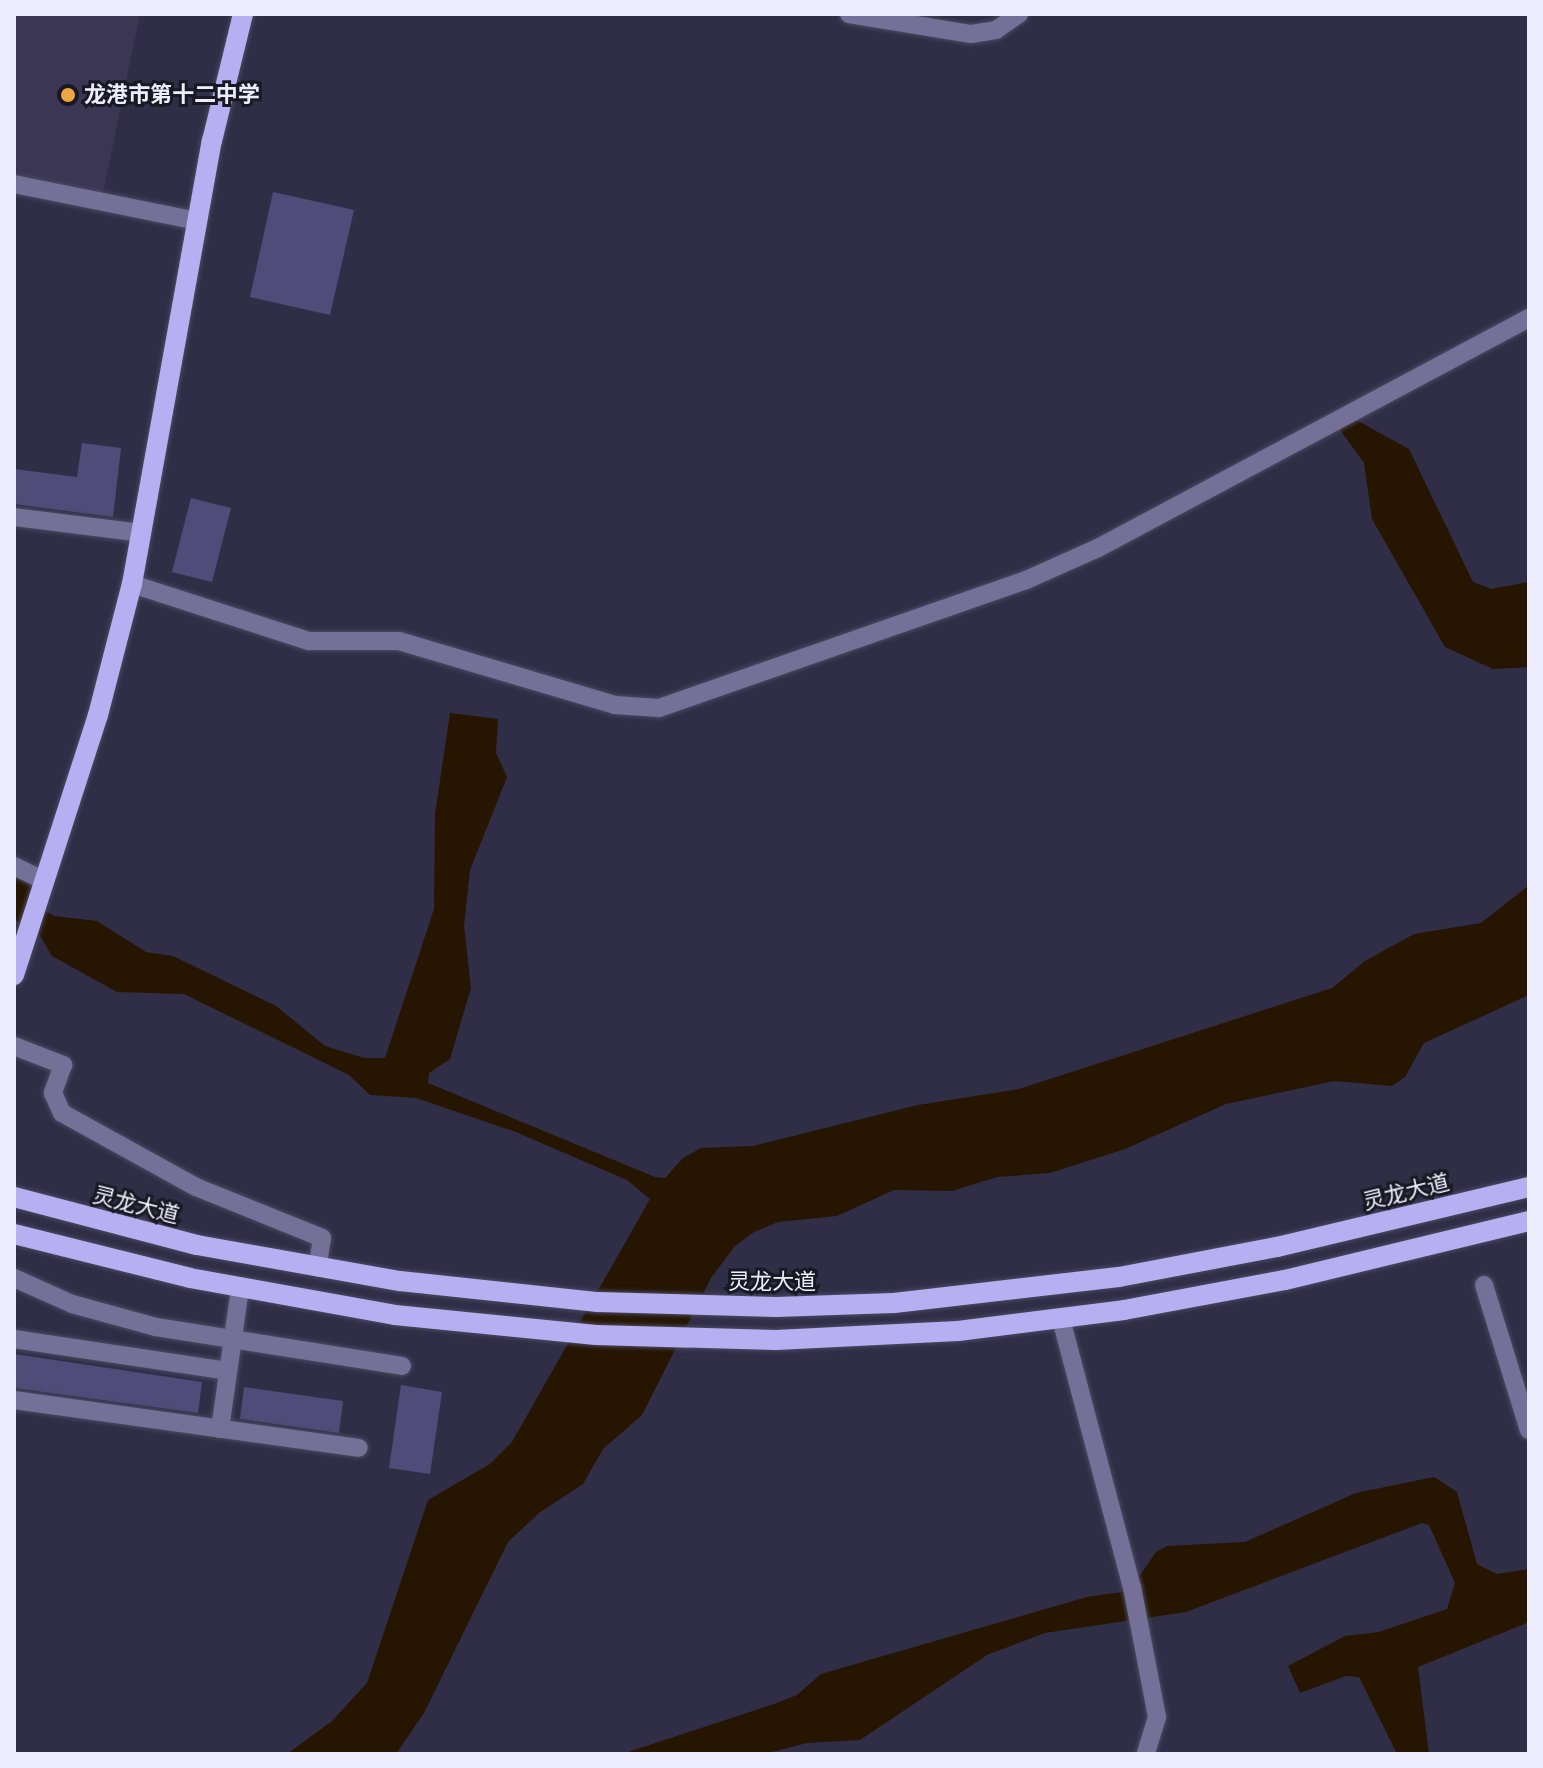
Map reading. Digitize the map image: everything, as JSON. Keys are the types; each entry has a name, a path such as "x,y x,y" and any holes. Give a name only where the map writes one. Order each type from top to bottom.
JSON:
{"main road":[{"path":"14,975 45,882 132,584 197,221 243,14"},
{"name":"灵龙大道","path":"14,1197 197,1245 317,1268 573,1300 717,1307 894,1303 1074,1284 1263,1250 1529,1187"},
{"path":"14,1234 240,1288 395,1315 562,1333 704,1340 897,1336 1061,1319 1227,1292 1529,1221"}],"street":[{"path":"849,14 971,34 996,30 1019,14"},
{"path":"14,184 197,221"},
{"path":"132,584 309,641 399,641 615,705 659,708 949,611 1098,548 1529,318"},
{"path":"14,517 142,533"},
{"path":"14,866 45,882"},
{"path":"14,1046 63,1065 53,1093 62,1113 196,1187 322,1238 317,1268"},
{"path":"14,1278 72,1304 156,1327 402,1366"},
{"path":"1484,1285 1529,1430"},
{"path":"220,1429 240,1288"},
{"path":"1061,1319 1132,1587 1157,1717 1146,1754"},
{"path":"14,1339 228,1371"},
{"path":"14,1400 359,1448"}],"shaded area":[{"name":"龙港市第十二中学","path":"14,14 140,14 103,193 14,176"},
{"path":"1356,420 1409,449 1473,582 1491,589 1529,582 1529,667 1493,669 1445,647 1372,519 1364,463 1338,427"},
{"path":"450,713 498,719 496,753 507,777 470,870 464,926 471,988 450,1059 429,1073 428,1083 655,1177 665,1178 683,1158 701,1148 753,1146 918,1105 1019,1089 1332,988 1365,961 1414,934 1481,923 1529,885 1529,995 1424,1043 1405,1077 1392,1086 1334,1081 1226,1104 1125,1149 1050,1173 997,1177 952,1191 894,1190 837,1216 778,1222 754,1232 735,1246 711,1278 642,1415 603,1449 583,1484 539,1513 508,1542 424,1713 396,1754 287,1754 332,1721 367,1683 428,1500 490,1464 512,1442 650,1199 627,1180 516,1132 416,1098 370,1095 349,1075 184,994 117,992 52,956 39,934 14,919 14,877 33,886 29,902 54,916 97,921 146,952 173,956 276,1006 325,1046 364,1058 385,1058 434,909 435,814"},
{"path":"1434,1477 1457,1492 1477,1564 1497,1574 1529,1569 1529,1622 1418,1667 1429,1754 1397,1754 1359,1677 1346,1676 1300,1693 1288,1666 1345,1636 1379,1632 1447,1609 1455,1583 1429,1525 1422,1523 1186,1612 1045,1633 987,1655 860,1740 807,1743 764,1754 622,1754 797,1695 821,1674 1087,1597 1129,1591 1156,1552 1167,1546 1245,1542 1356,1493"}],"building":[{"path":"273,192 354,210 330,315 250,297"},
{"path":"82,443 121,448 113,517 14,504 14,469 77,477"},
{"path":"191,498 231,508 212,582 172,572"},
{"path":"14,1354 202,1382 198,1413 14,1388"},
{"path":"401,1385 442,1392 430,1474 389,1468"},
{"path":"244,1387 343,1401 339,1433 240,1419"}],"place":[{"name":"龙港市第十二中学","path":"68,95"}]}
